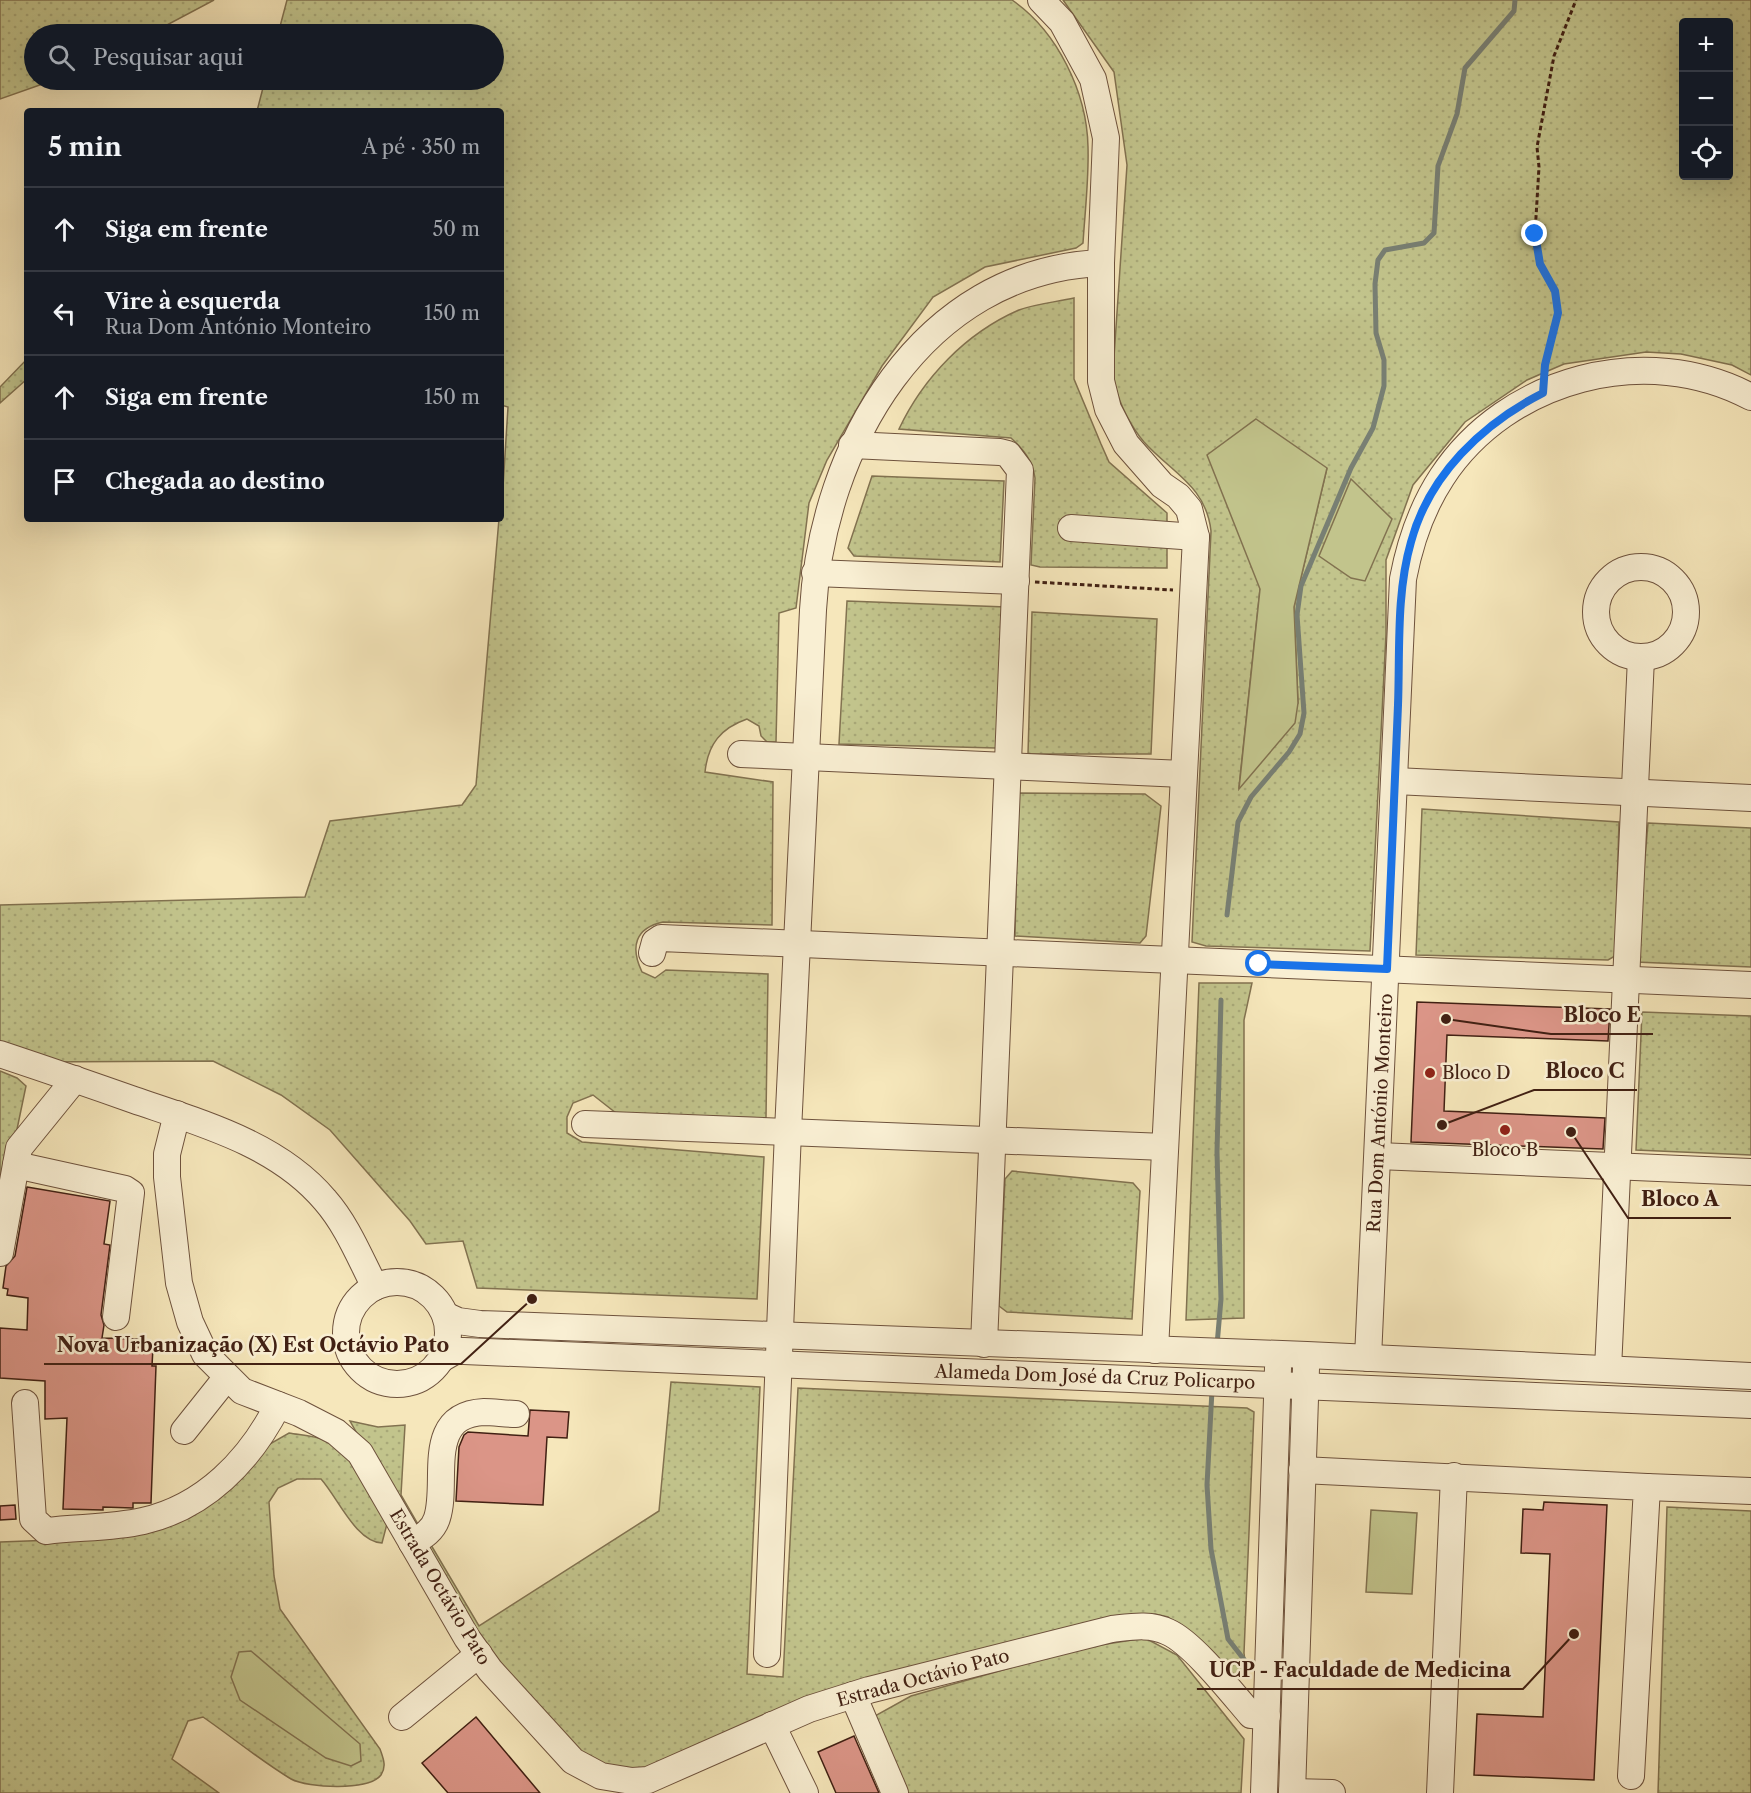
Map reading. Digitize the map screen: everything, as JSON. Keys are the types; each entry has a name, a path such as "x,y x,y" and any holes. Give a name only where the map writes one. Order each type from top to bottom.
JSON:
{"street":[{"path":"1041,0 1062,22 1093,79 1106,138 1101,263 1101,381 1108,409 1126,444 1162,485 1178,496 1189,509 1196,537 1155,1350"},
{"path":"767,1654 788,1131 815,573 828,511 852,445 898,371 949,318 979,297 1034,274 1072,264 1101,263"},
{"name":"Rua Dom António Monteiro","path":"1368,1358 1403,579 1411,541 1442,477 1488,426 1543,393 1563,384 1602,374 1647,370 1686,374 1751,397"},
{"path":"852,445 988,450 1008,454 1020,470 998,952 984,1344"},
{"path":"1071,528 1196,537"},
{"path":"815,573 1016,581"},
{"path":"1608,1369 1641,658"},
{"path":"741,754 807,759 1183,774"},
{"path":"1395,781 1751,798"},
{"path":"651,953 655,942 661,938 1751,985"},
{"path":"0,1054 177,1114 265,1150 301,1175 326,1200 345,1228 375,1287"},
{"path":"0,1253 19,1148 75,1079"},
{"name":"Estrada Octávio Pato","path":"177,1114 167,1154 167,1177 179,1283 190,1322 205,1354 242,1391 336,1432 360,1453 478,1654 573,1761 601,1776 632,1781 648,1780 809,1709 854,1695 1112,1629 1136,1626 1168,1632 1184,1643 1251,1715 1267,1716"},
{"path":"585,1124 1165,1147"},
{"path":"1378,1155 1751,1172"},
{"path":"16,1166 124,1189 131,1193 116,1317"},
{"path":"387,1283 410,1284 431,1295 444,1315 448,1339 441,1359 426,1375 417,1380 396,1384 375,1379 357,1364 348,1344 348,1322 358,1301 375,1287 387,1283"},
{"name":"Alameda Dom José da Cruz Policarpo","path":"444,1315 458,1321 480,1324 1307,1355 1751,1376"},
{"name":"Alameda Dom José da Cruz Policarpo","path":"441,1359 449,1353 464,1351 637,1356 779,1366 1278,1383 1751,1405"},
{"path":"1264,1793 1278,1354"},
{"path":"1307,1355 1292,1793 1332,1793"},
{"path":"184,1431 227,1377"},
{"path":"25,1403 33,1519 46,1531 142,1521 188,1504 211,1490 243,1460 262,1436 278,1406"},
{"path":"411,1543 425,1536 437,1519 442,1448 447,1433 458,1422 473,1414 516,1414"},
{"path":"1302,1470 1751,1491"},
{"path":"1440,1793 1454,1476"},
{"path":"1631,1776 1647,1487"},
{"path":"402,1718 478,1654"},
{"path":"854,1695 895,1793"},
{"path":"772,1725 805,1793"}],"path":[{"path":"1543,393 1545,365 1558,313 1555,291 1540,264 1535,234 1539,167 1537,147 1554,56 1576,0"},
{"path":"1016,581 1193,591"}],"green space":[{"path":"0,0 214,0 169,24 24,24 26,90 0,99"},
{"path":"287,0 1012,0 1043,28 1056,46 1075,84 1082,105 1088,147 1083,243 1076,248 985,267 933,297 882,366 827,460 809,503 796,608 779,613 776,742 767,742 761,736 759,726 747,719 723,732 709,753 705,772 773,782 772,925 663,922 646,929 638,940 636,954 642,972 655,978 666,970 768,974 766,1118 616,1113 593,1095 573,1103 567,1117 567,1133 582,1142 764,1157 757,1299 477,1288 463,1241 426,1244 410,1221 330,1130 281,1095 213,1061 32,1062 0,1049 0,905 305,897 330,821 462,805 476,785 499,522 504,522 508,407 504,406 504,108 258,108 262,90 504,90 504,24 281,24"},
{"path":"1063,0 1751,0 1751,375 1732,365 1681,354 1646,352 1564,364 1527,380 1465,422 1413,485 1386,560 1386,634 1370,951 1206,946 1192,942 1211,531 1208,516 1195,491 1139,436 1123,408 1115,385 1114,357 1127,165 1114,72","holes":["1327,468 1294,607 1298,703 1239,787 1260,589"]},
{"path":"1074,298 1074,379 1109,462 1167,513 1167,568 1040,567 1031,565 1035,478 1030,461 1016,442 1011,438 899,429 920,392 934,375 964,344 981,331 1019,310"},
{"path":"24,362 24,382 0,403 0,387"},
{"path":"1256,419 1327,468 1294,607 1298,703 1295,723 1239,789 1260,589 1207,455"},
{"path":"872,476 1004,481 1000,562 854,556 848,548"},
{"path":"1351,479 1392,519 1365,581 1351,578 1319,556"},
{"path":"847,601 1006,607 996,748 839,744"},
{"path":"1032,612 1157,619 1151,754 1028,754"},
{"path":"1018,793 1145,794 1161,806 1146,936 1140,943 1015,936"},
{"path":"1422,809 1619,822 1615,956 1608,960 1416,955"},
{"path":"1648,823 1751,828 1751,967 1636,962"},
{"path":"1199,983 1252,983 1244,1020 1244,1318 1186,1320"},
{"path":"1642,1012 1751,1016 1751,1155 1636,1150"},
{"path":"0,1071 17,1078 26,1086 0,1211"},
{"path":"1012,1171 1133,1183 1140,1191 1132,1319 1007,1312 999,1306 1005,1179"},
{"path":"671,1382 760,1387 747,1674 783,1677 798,1388 1247,1408 1254,1412 1244,1653 1247,1677 1236,1678 1168,1617 1155,1614 855,1685 638,1771 586,1763 510,1683 425,1547 431,1545 479,1626 659,1511"},
{"path":"350,1421 378,1427 405,1425 401,1495 419,1526 412,1531"},
{"path":"289,1433 325,1440 336,1446 362,1476 388,1520 382,1543 373,1541 348,1518 321,1479 297,1479 278,1488 269,1502 274,1576 280,1609 380,1749 384,1765 381,1775 364,1784 352,1786 324,1786 299,1782 269,1765 203,1717 188,1721 172,1759 219,1793 0,1793 0,1542 107,1538"},
{"path":"1667,1507 1751,1511 1751,1793 1658,1793"},
{"path":"1371,1510 1417,1513 1412,1594 1366,1592"},
{"path":"1145,1638 1177,1655 1244,1739 1241,1793 901,1793 873,1717 911,1696 1081,1648"},
{"path":"251,1651 360,1744 361,1761 351,1766 326,1758 240,1700 231,1677 239,1652"}],"building":[{"path":"1417,1002 1610,1009 1608,1041 1447,1035 1444,1111 1605,1118 1603,1149 1411,1142"},
{"path":"27,1187 110,1201 104,1244 110,1245 101,1315 104,1325 102,1338 138,1339 138,1347 153,1347 152,1366 156,1366 151,1503 133,1503 133,1508 63,1509 67,1418 45,1419 45,1381 0,1378 0,1328 27,1330 28,1298 7,1295 8,1289 3,1288 6,1266 15,1256"},
{"path":"530,1410 569,1412 567,1438 547,1437 543,1505 456,1501 459,1447 464,1435 468,1432 528,1436"},
{"path":"1544,1502 1607,1505 1594,1780 1474,1775 1477,1714 1543,1717 1550,1554 1521,1553 1523,1509 1543,1510"},
{"path":"15,1505 16,1519 0,1520 0,1506"},
{"path":"476,1717 540,1793 448,1793 422,1763"},
{"path":"854,1736 879,1793 836,1793 818,1752"}],"waterway":[{"path":"1227,915 1238,822 1251,797 1289,752 1300,734 1304,713 1297,615 1301,586 1351,468 1373,428 1384,386 1384,360 1376,333 1375,284 1378,260 1385,250 1424,243 1434,233 1438,166 1457,114 1465,68 1514,11 1515,0"},
{"path":"1217,1345 1221,1299 1217,1152 1221,1000"},
{"path":"1212,1390 1207,1485 1211,1549 1228,1639 1246,1662"}],"place":[{"name":"Bloco E","path":"1446,1019"},
{"name":"Bloco D","path":"1430,1073"},
{"name":"Bloco C","path":"1442,1125"},
{"name":"Bloco B","path":"1505,1130"},
{"name":"Bloco A","path":"1571,1132"},
{"name":"Nova Urbanização (X) Est Octávio Pato","path":"532,1299"},
{"name":"UCP - Faculdade de Medicina","path":"1574,1634"}],"route":[{"path":"1259,964 1387,969 1403,579 1411,541 1442,477 1488,426 1543,393 1545,365 1558,313 1555,291 1540,264 1535,234"}]}
